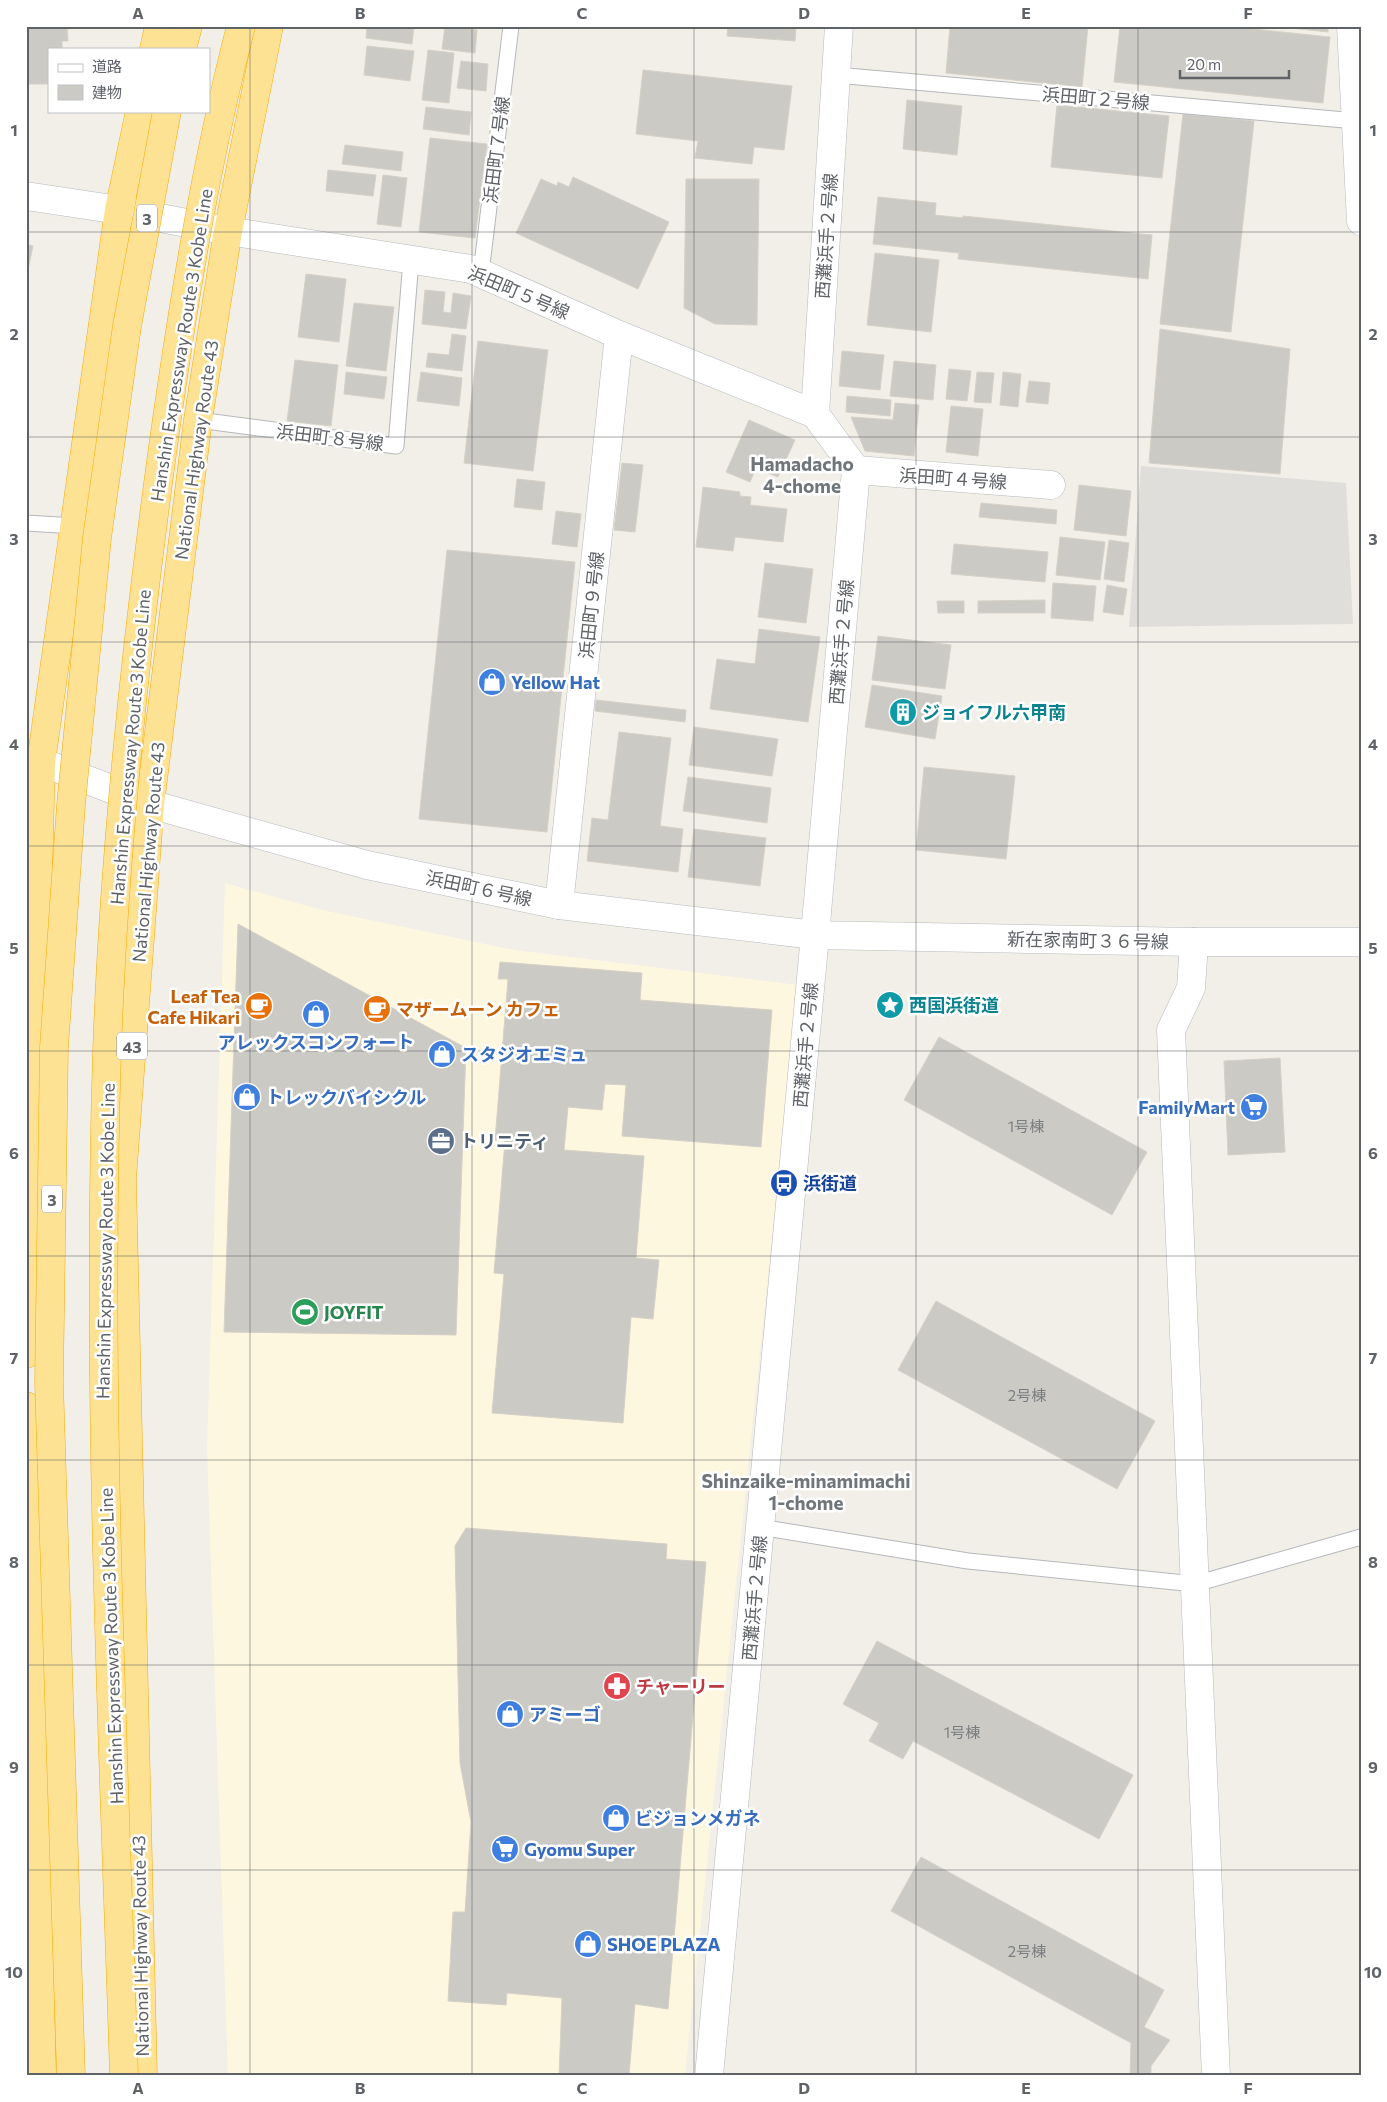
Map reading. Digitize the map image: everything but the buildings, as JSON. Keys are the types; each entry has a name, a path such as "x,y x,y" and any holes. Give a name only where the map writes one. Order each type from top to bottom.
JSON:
{"highway":[{"path":"154,48 159,26"},
{"path":"182,48 188,26"},
{"name":"Hanshin Expressway Route 3 Kobe Line","path":"124,2076 103,1380 107,1050 120,812 149,548 179,336 222,98 241,26"},
{"name":"National Highway Route 43","path":"143,2076 122,1179 150,804 198,420 228,231 269,26"},
{"path":"26,1354 34,761 75,526 119,210 140,112"},
{"name":"3","path":"71,2076 49,1382 54,1048 71,805 97,538 127,326 167,112"},
{"path":"26,1406 33,2010 42,2076"}],"street":[{"name":"西灘浜手２号線","path":"814,414 839,26"},
{"path":"1351,26 1361,221"},
{"name":"浜田町５号線","path":"26,196 119,210 228,231 471,269 619,335 814,414"},
{"name":"浜田町９号線","path":"559,905 619,335"},
{"path":"814,414 856,470"},
{"name":"西灘浜手２号線","path":"709,2076 815,936 856,470"},
{"name":"浜田町４号線","path":"856,470 1051,485"},
{"name":"浜田町６号線","path":"34,761 150,804 366,865 559,905 815,936"},
{"name":"新在家南町３６号線","path":"815,936 1194,942 1361,942"},
{"path":"1194,942 1191,988 1171,1030 1216,2076"}],"lane":[{"name":"浜田町７号線","path":"481,273 511,26"},
{"name":"浜田町２号線","path":"836,75 1356,121"},
{"name":"浜田町８号線","path":"198,420 396,446 411,260"},
{"path":"26,523 75,526"},
{"path":"760,1527 968,1561 1195,1584 1361,1537"}],"shaded area":[{"path":"1141,466 1346,483 1353,624 1129,627"},
{"path":"225,883 322,910 514,950 798,985 685,2076 228,2076 207,1448"}],"place":[{"name":"Yellow Hat","path":"492,682"},
{"name":"ジョイフル六甲南","path":"903,712"},
{"name":"西国浜街道","path":"890,1005"},
{"name":"Leaf Tea Cafe Hikari","path":"259,1006"},
{"name":"マザームーン カフェ","path":"377,1009"},
{"name":"アレックスコンフォート","path":"316,1014"},
{"name":"スタジオエミュ","path":"442,1054"},
{"name":"トレックバイシクル","path":"247,1097"},
{"name":"FamilyMart","path":"1254,1107"},
{"name":"トリニティ","path":"441,1141"},
{"name":"浜街道","path":"784,1183"},
{"name":"JOYFIT","path":"305,1312"},
{"name":"チャーリー","path":"617,1686"},
{"name":"アミーゴ","path":"510,1714"},
{"name":"ビジョンメガネ","path":"616,1818"},
{"name":"Gyomu Super","path":"505,1849"},
{"name":"SHOE PLAZA","path":"588,1944"}],"district":[{"name":"Hamadacho 4-chome","path":"802,474"},
{"name":"Shinzaike-minamimachi 1-chome","path":"806,1491"}]}
